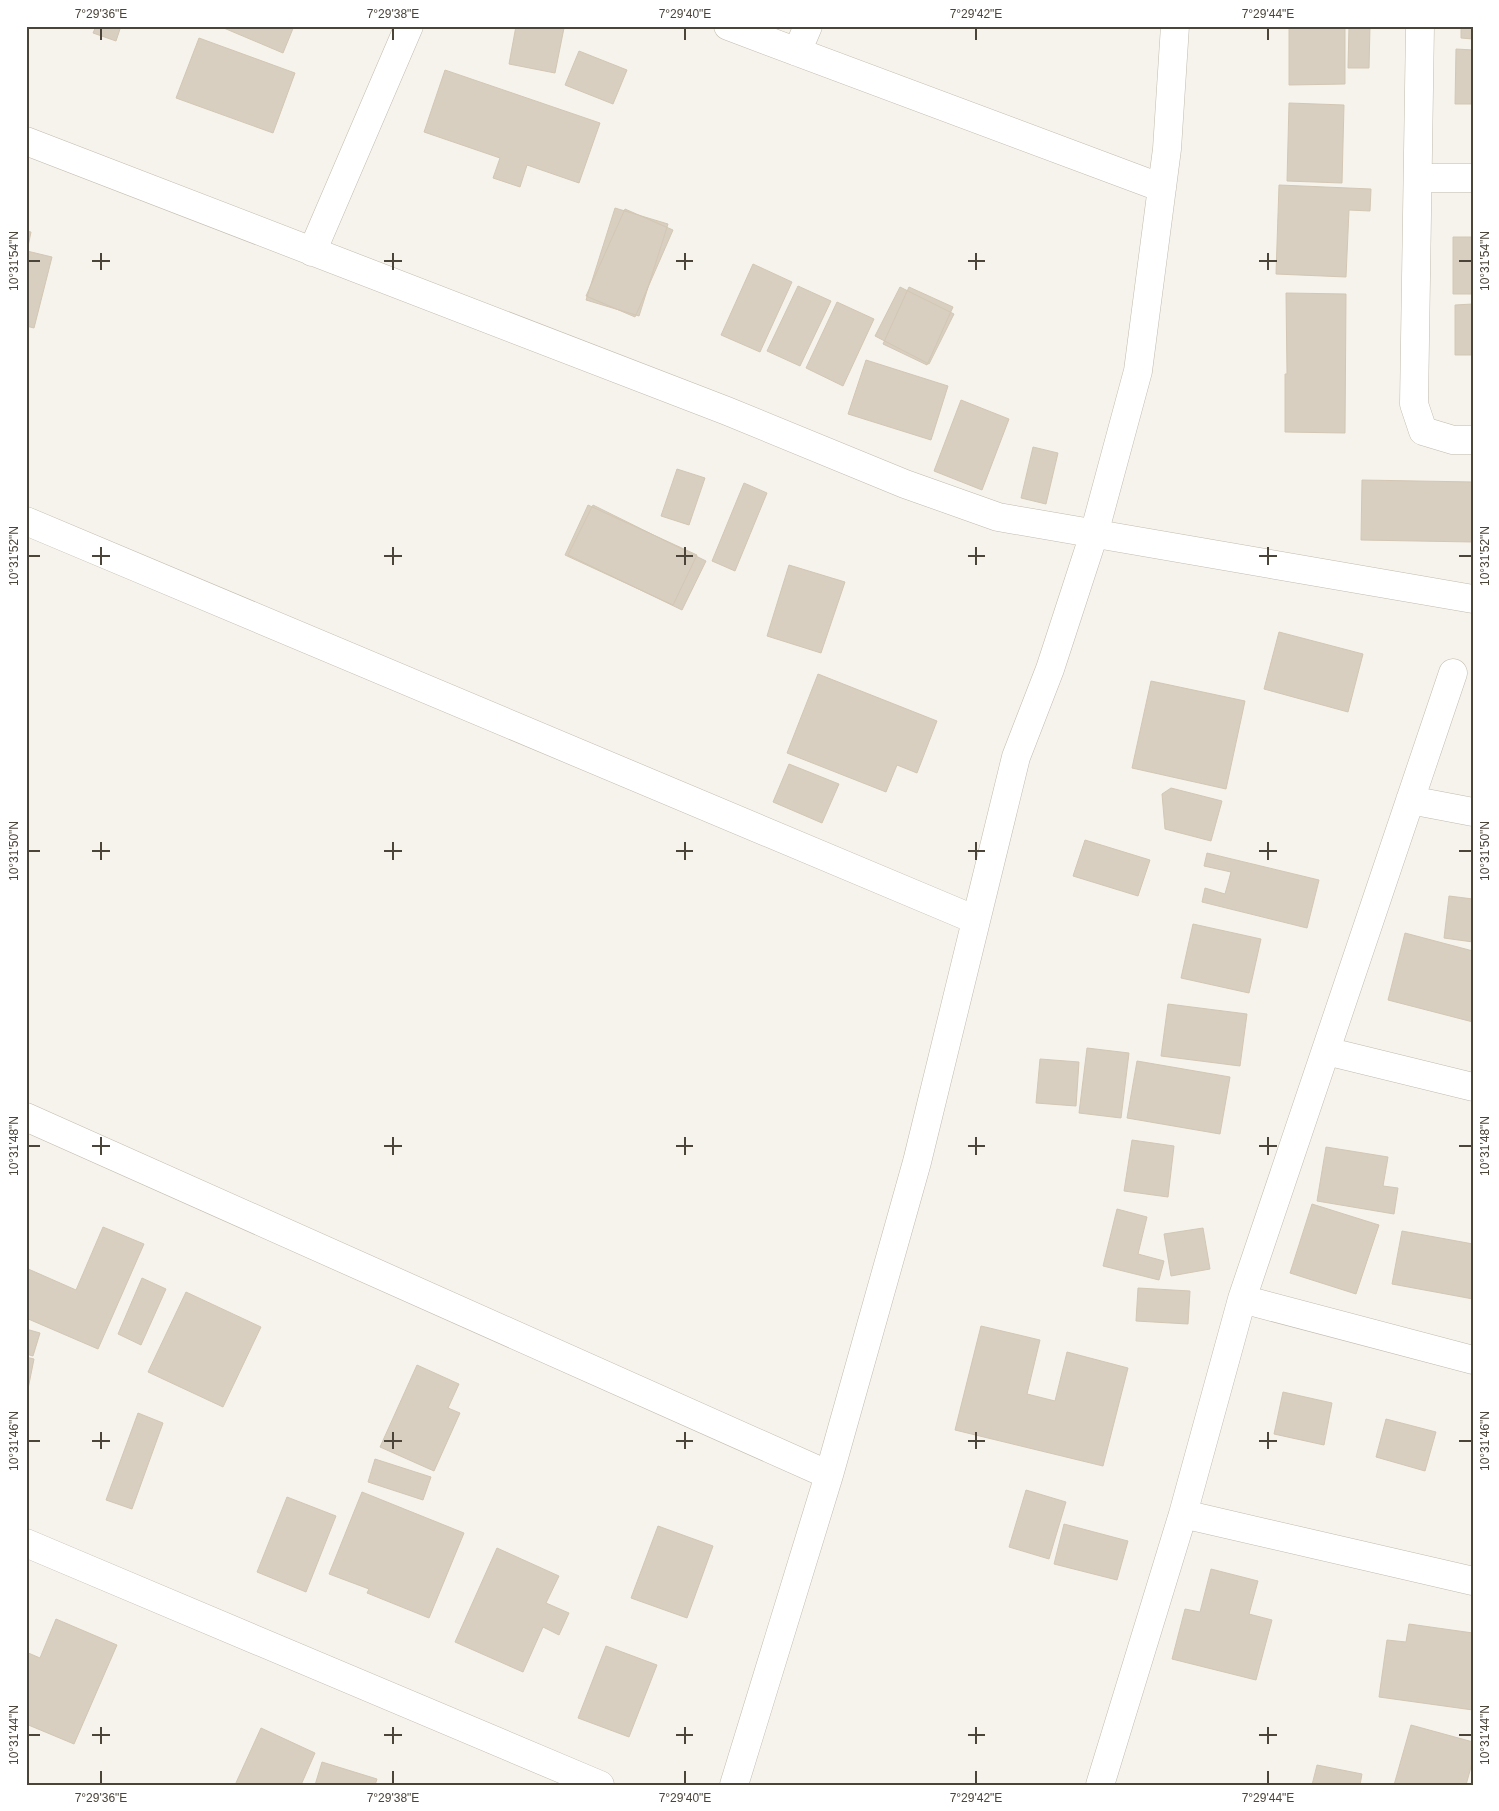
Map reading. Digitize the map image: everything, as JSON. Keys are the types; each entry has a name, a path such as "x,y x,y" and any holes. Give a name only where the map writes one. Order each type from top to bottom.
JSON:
{"street":[{"path":"312,252 409,26"},
{"path":"728,26 1162,188"},
{"path":"797,52 808,26"},
{"path":"734,1785 829,1475 916,1162 1016,757 1050,669 1094,534 1138,372 1162,188 1175,26"},
{"path":"1420,26 1414,404 1423,431 1453,440 1473,440"},
{"path":"26,141 728,411 924,491 998,517 1473,599"},
{"path":"1418,178 1473,178"},
{"path":"26,521 976,920"},
{"path":"1100,1785 1183,1514 1242,1299 1453,673"},
{"path":"1410,800 1473,812"},
{"path":"1326,1051 1473,1087"},
{"path":"26,1117 829,1475"},
{"path":"1242,1299 1473,1360"},
{"path":"1183,1514 1473,1581"},
{"path":"26,1543 600,1785"}],"building":[{"path":"96,26 121,26 116,41 93,33"},
{"path":"219,26 294,26 283,53"},
{"path":"516,26 554,26 564,28 555,73 509,64"},
{"path":"1289,26 1345,26 1345,84 1289,85"},
{"path":"1349,26 1370,26 1369,68 1348,68"},
{"path":"1461,26 1473,26 1473,39 1461,38"},
{"path":"199,38 295,73 273,133 176,98"},
{"path":"1456,49 1473,50 1473,104 1455,104"},
{"path":"579,51 627,70 613,104 565,85"},
{"path":"445,70 600,123 579,183 527,165 520,187 493,178 500,158 424,132"},
{"path":"1289,103 1344,105 1342,183 1287,181"},
{"path":"1279,185 1371,189 1370,211 1349,210 1346,277 1276,274"},
{"path":"615,208 668,224 639,316 586,300"},
{"path":"625,209 673,230 635,317 586,296"},
{"path":"26,231 31,232 27,251 52,257 34,328 26,326"},
{"path":"1453,237 1473,237 1473,294 1453,294"},
{"path":"753,264 792,282 760,352 721,335"},
{"path":"798,286 831,301 800,366 767,351"},
{"path":"900,287 954,314 929,364 875,336"},
{"path":"909,287 953,307 927,365 883,344"},
{"path":"1286,293 1346,294 1345,433 1285,432 1285,374 1287,374"},
{"path":"837,302 874,319 843,386 806,368"},
{"path":"1473,304 1473,355 1455,355 1455,305"},
{"path":"866,360 948,386 931,440 848,414"},
{"path":"961,400 1009,419 982,490 934,471"},
{"path":"1033,447 1058,453 1046,504 1021,498"},
{"path":"677,469 705,478 689,525 661,516"},
{"path":"1362,480 1473,482 1473,542 1361,540"},
{"path":"744,483 767,493 735,571 712,561"},
{"path":"588,505 697,555 673,605 565,555"},
{"path":"593,505 706,561 682,610 568,555"},
{"path":"789,565 845,582 821,653 767,636"},
{"path":"1279,632 1363,654 1348,712 1264,689"},
{"path":"818,674 937,721 917,773 897,765 886,792 787,753"},
{"path":"1151,681 1245,701 1226,789 1132,768"},
{"path":"789,764 839,784 822,823 773,802"},
{"path":"1171,788 1222,801 1211,841 1165,829 1162,794"},
{"path":"1085,840 1150,860 1138,896 1073,876"},
{"path":"1207,853 1319,880 1307,928 1202,902 1205,888 1225,894 1231,872 1204,866"},
{"path":"1449,896 1473,899 1473,942 1444,938"},
{"path":"1193,924 1261,939 1249,993 1181,978"},
{"path":"1405,933 1473,951 1473,1022 1388,1000"},
{"path":"1168,1004 1247,1014 1240,1066 1161,1056"},
{"path":"1087,1048 1129,1053 1121,1118 1079,1113"},
{"path":"1040,1059 1079,1062 1076,1106 1036,1103"},
{"path":"1137,1061 1230,1077 1220,1134 1127,1118"},
{"path":"1132,1140 1174,1146 1168,1197 1124,1191"},
{"path":"1326,1147 1388,1157 1383,1186 1398,1188 1394,1214 1317,1201"},
{"path":"1312,1204 1379,1225 1356,1294 1290,1273"},
{"path":"1117,1209 1147,1217 1138,1254 1164,1261 1159,1280 1103,1266"},
{"path":"103,1227 144,1244 98,1349 26,1318 26,1268 76,1290"},
{"path":"1203,1228 1210,1269 1171,1276 1164,1234"},
{"path":"1402,1231 1473,1244 1473,1299 1392,1284"},
{"path":"142,1278 166,1289 141,1345 118,1334"},
{"path":"1138,1288 1190,1291 1188,1324 1136,1321"},
{"path":"186,1292 261,1327 223,1407 148,1372"},
{"path":"981,1326 1040,1340 1027,1394 1055,1401 1067,1352 1128,1368 1103,1466 955,1430"},
{"path":"26,1329 40,1333 33,1356 26,1354"},
{"path":"26,1357 34,1359 27,1394 26,1393"},
{"path":"417,1365 459,1384 448,1408 460,1413 434,1471 380,1447"},
{"path":"1283,1392 1332,1403 1324,1445 1274,1434"},
{"path":"138,1413 163,1423 132,1509 106,1500"},
{"path":"1386,1419 1436,1432 1425,1471 1376,1457"},
{"path":"375,1459 431,1477 423,1500 368,1482"},
{"path":"1026,1490 1066,1502 1049,1559 1009,1547"},
{"path":"362,1492 464,1533 429,1618 367,1593 369,1589 329,1574"},
{"path":"287,1497 336,1516 306,1592 257,1572"},
{"path":"1064,1524 1128,1541 1117,1580 1054,1564"},
{"path":"658,1526 713,1546 687,1618 631,1598"},
{"path":"497,1548 559,1576 546,1603 569,1613 559,1635 543,1627 523,1672 455,1642"},
{"path":"1211,1569 1258,1581 1249,1614 1272,1620 1256,1680 1172,1659 1185,1609 1200,1612"},
{"path":"56,1619 117,1645 74,1744 26,1724 26,1652 40,1658"},
{"path":"1409,1624 1473,1633 1473,1710 1379,1697 1387,1640 1406,1642"},
{"path":"606,1646 657,1665 629,1737 578,1718"},
{"path":"1411,1725 1473,1742 1473,1760 1466,1785 1394,1785"},
{"path":"261,1728 315,1753 301,1785 235,1785"},
{"path":"322,1762 377,1779 375,1785 315,1785"},
{"path":"1317,1765 1362,1774 1360,1785 1312,1785"}]}
